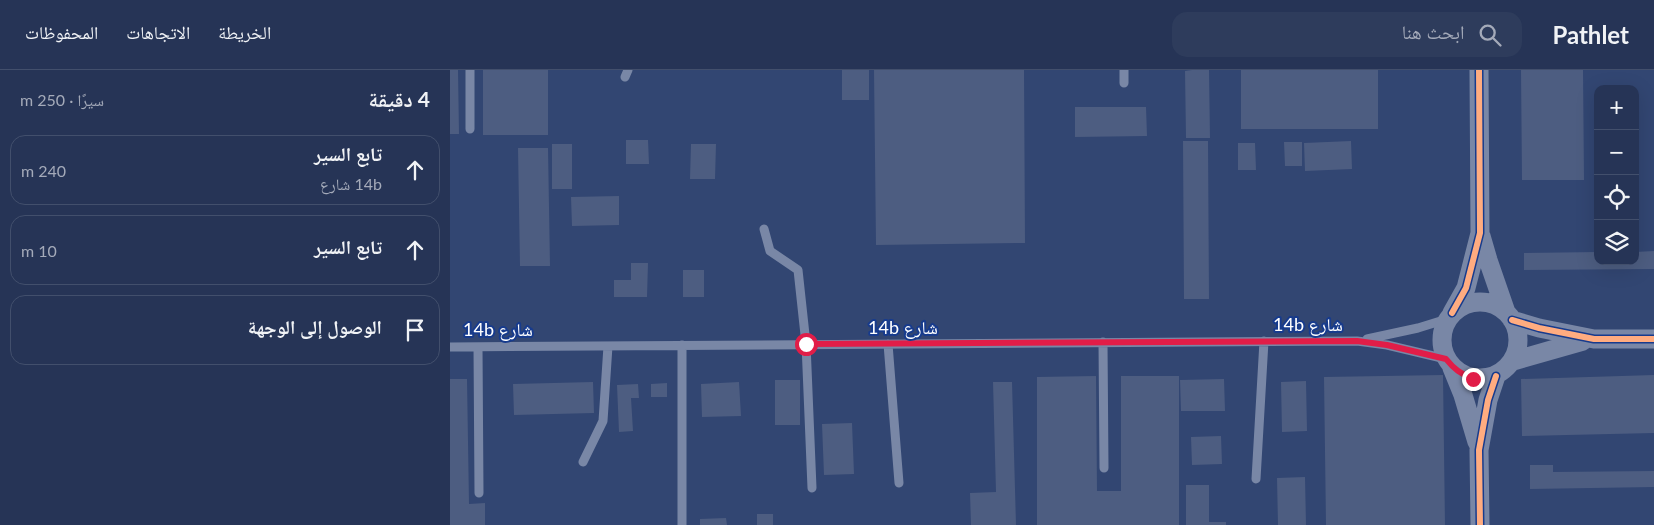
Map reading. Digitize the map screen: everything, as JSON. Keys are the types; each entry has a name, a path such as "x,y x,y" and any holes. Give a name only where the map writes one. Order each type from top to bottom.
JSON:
{"street":[{"path":"1479,70 1480,233 1466,288 1442,332 1442,346 1466,404 1479,450"},
{"path":"1449,363 1462,375 1473,379 1485,379 1496,376 1505,370 1513,361 1517,351 1517,330 1509,316 1480,233"},
{"path":"1450,316 1465,305 1479,302 1494,304 1509,316 1539,328 1594,339 1654,339"},
{"path":"1513,361 1594,339"},
{"path":"1480,525 1479,450 1488,400 1496,376"}],"lane":[{"path":"470,70 470,129"},
{"path":"1124,70 1124,83"},
{"path":"764,229 770,250 798,270 806,344 812,488"},
{"name":"14b شارع","path":"1357,341 1418,328 1450,316"},
{"path":"1256,479 1264,341"},
{"name":"14b شارع","path":"450,347 1357,341 1387,345 1449,363"},
{"path":"1104,342 1104,468"},
{"path":"888,344 899,483"},
{"path":"682,345 682,525"},
{"path":"583,462 603,421 608,346"},
{"path":"478,347 479,493"}],"building":[{"path":"450,70 458,70 459,134 450,134"},
{"path":"483,70 548,70 548,135 483,135"},
{"path":"842,70 869,70 869,100 842,100"},
{"path":"874,70 1024,70 1025,243 876,245"},
{"path":"1209,70 1210,138 1186,138 1185,71"},
{"path":"1241,70 1378,70 1378,129 1241,129"},
{"path":"1521,70 1583,70 1584,180 1522,180"},
{"path":"1075,107 1146,107 1147,136 1075,137"},
{"path":"626,140 648,140 649,164 626,164"},
{"path":"1183,141 1208,141 1209,299 1184,299"},
{"path":"1351,141 1352,169 1305,171 1304,143"},
{"path":"1284,142 1302,142 1302,166 1285,166"},
{"path":"1238,143 1255,143 1256,170 1238,170"},
{"path":"552,144 572,144 572,189 552,189"},
{"path":"691,144 716,144 715,179 690,179"},
{"path":"518,148 548,148 550,266 520,266"},
{"path":"619,196 619,225 572,226 571,197"},
{"path":"1654,251 1654,269 1524,270 1524,253 1594,252 1594,265 1639,265 1639,252"},
{"path":"631,263 648,263 647,297 614,297 614,280 631,280"},
{"path":"683,270 704,270 704,297 683,297"},
{"path":"1443,375 1445,525 1326,525 1324,377"},
{"path":"1654,375 1654,433 1522,436 1521,379"},
{"path":"1096,376 1097,491 1121,491 1121,376 1179,376 1179,525 1037,525 1037,377"},
{"path":"450,379 467,379 469,504 485,503 485,525 450,525"},
{"path":"1224,379 1225,411 1181,411 1180,380"},
{"path":"775,380 800,380 800,425 775,425"},
{"path":"1306,381 1307,431 1282,432 1281,382"},
{"path":"593,382 594,413 514,415 513,384"},
{"path":"739,382 741,416 702,417 701,384"},
{"path":"993,382 1012,382 1016,525 971,525 970,493 996,492"},
{"path":"667,383 667,397 651,397 651,384"},
{"path":"638,384 639,398 631,398 633,431 619,432 617,385"},
{"path":"852,423 854,474 824,475 822,424"},
{"path":"1221,436 1222,464 1192,465 1191,437"},
{"path":"1530,465 1553,465 1553,472 1654,471 1654,487 1530,489"},
{"path":"1305,477 1306,525 1278,525 1277,478"},
{"path":"1186,485 1209,485 1209,522 1226,522 1226,525 1186,525"},
{"path":"757,514 773,514 773,525 757,525"},
{"path":"726,518 727,525 700,525 700,519"}],"cycle path":[{"path":"1452,313 1466,288 1480,233 1479,70"},
{"path":"1512,320 1539,328 1594,339 1654,339"},
{"path":"1480,525 1479,450 1488,400 1496,376"}],"route":[{"path":"806,344 1357,341 1387,345 1446,359 1452,368 1462,375 1473,379"}]}
